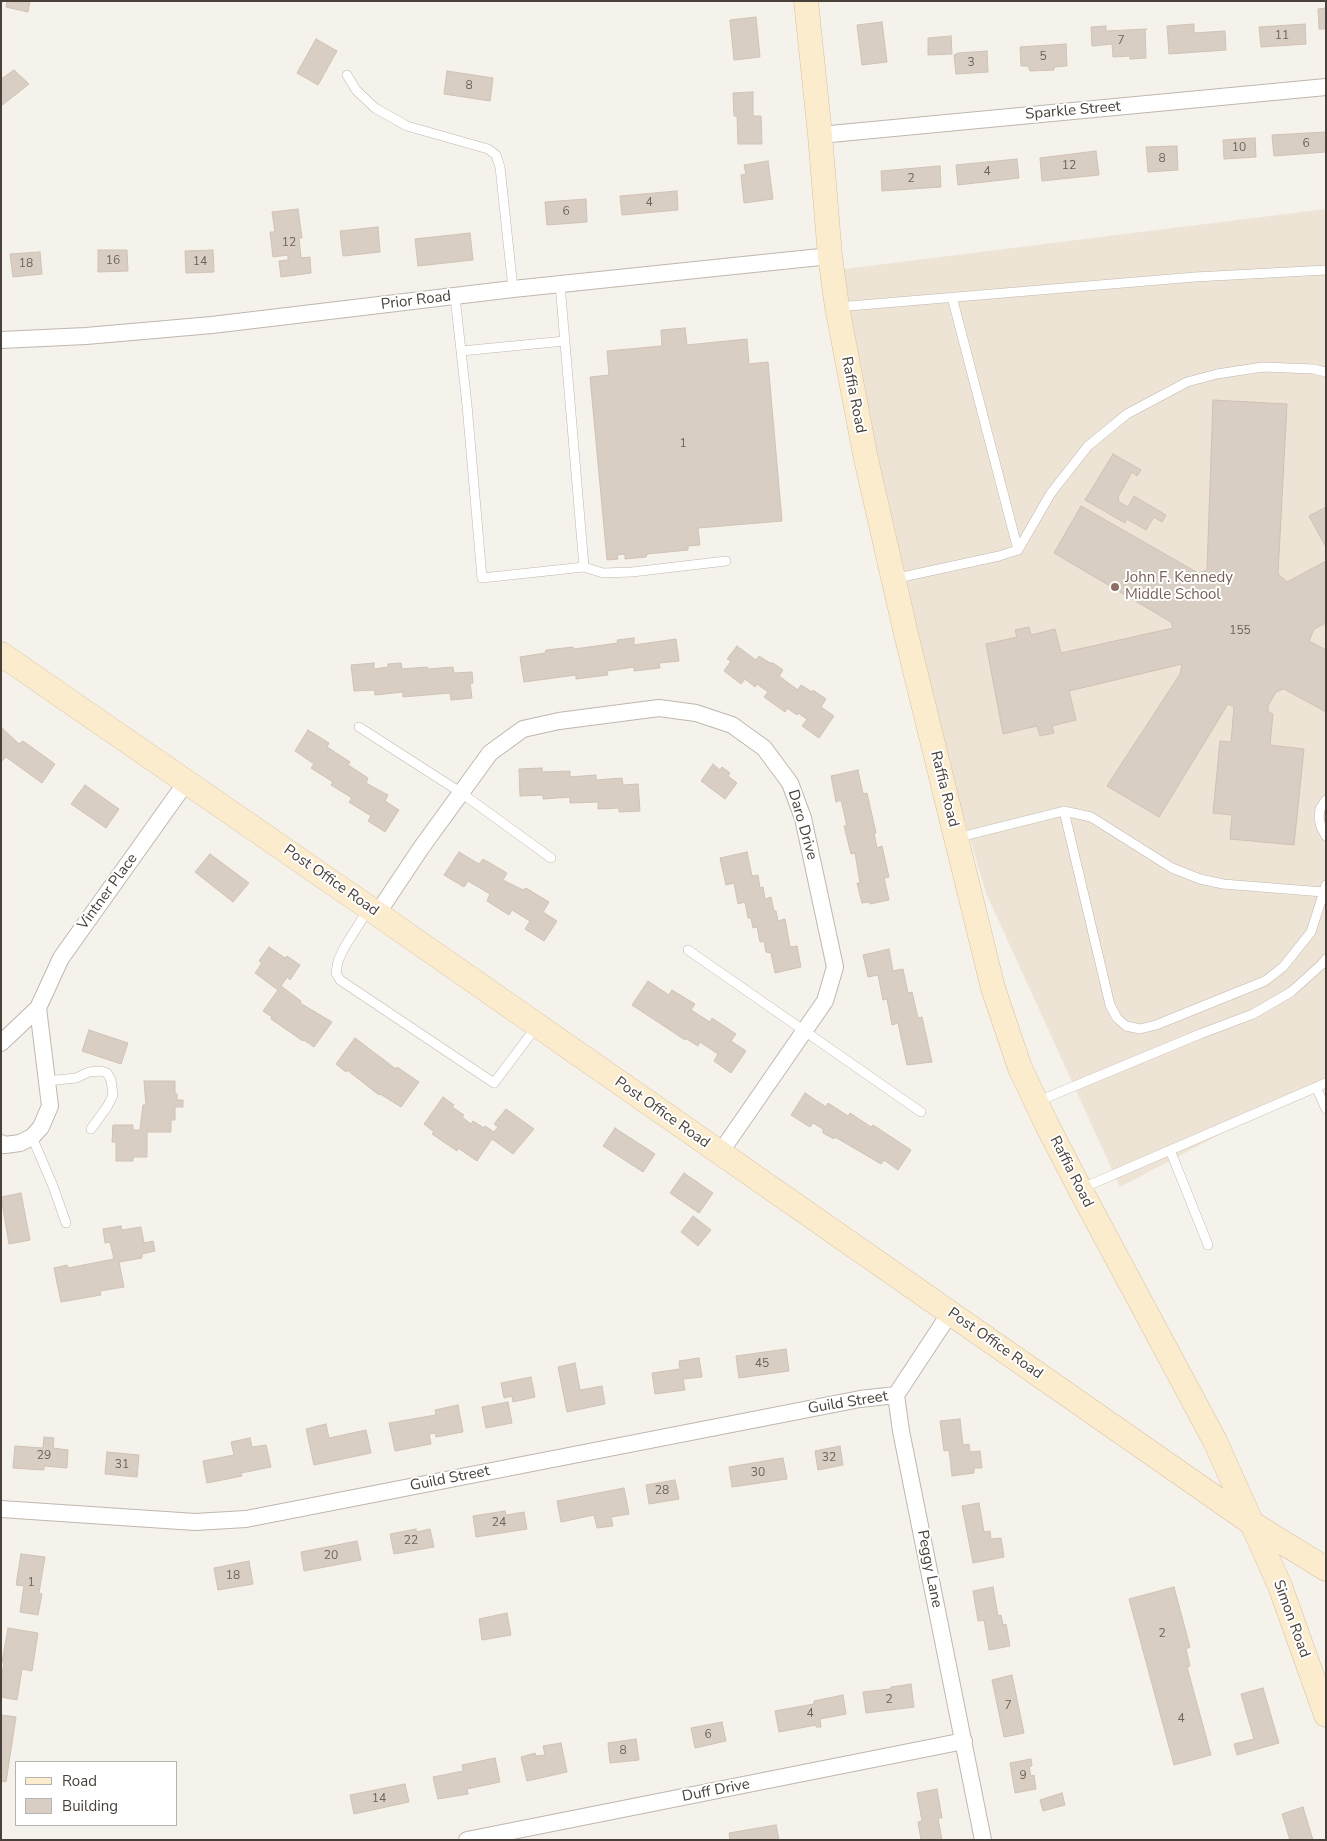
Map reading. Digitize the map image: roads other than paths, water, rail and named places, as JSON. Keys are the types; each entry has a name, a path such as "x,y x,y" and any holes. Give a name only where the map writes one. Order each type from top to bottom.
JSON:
{"main road":[{"name":"Raffia Road","path":"806,1 836,307 866,460 893,579 993,988 1020,1068 1036,1102 1080,1189 1215,1441 1253,1524"},
{"name":"Post Office Road","path":"1,654 187,781 1253,1524 1326,1569"},
{"name":"Simon Road","path":"1253,1524 1280,1586 1326,1715"}],"street":[{"name":"Sparkle Street","path":"820,135 1326,87"},
{"name":"Prior Road","path":"1,340 86,336 212,326 513,289 830,256"},
{"name":"Daro Drive","path":"373,911 490,753 523,729 559,721 658,708 696,713 732,724 764,748 790,783 803,818 835,967 825,1002 720,1153"},
{"name":"Vintner Place","path":"1,1043 38,1008 61,958 187,781"},
{"path":"1,1143 5,1145 20,1143 32,1138 40,1127 50,1106 38,1008"},
{"path":"896,1395 950,1313"},
{"name":"Guild Street","path":"1,1509 195,1522 246,1519 860,1399 896,1395"},
{"name":"Peggy Lane","path":"896,1395 901,1431 983,1840"},
{"name":"Duff Drive","path":"468,1840 964,1741"}],"lane":[{"path":"347,74 356,90 383,113 407,126 488,149 496,155 500,167 513,289"},
{"path":"836,307 1195,277 1326,270"},
{"path":"560,284 584,568"},
{"path":"455,297 467,406 482,578 584,568 603,573 625,572 726,561"},
{"path":"952,298 1018,550"},
{"path":"461,351 564,341"},
{"path":"893,579 999,556 1018,550 1051,493 1088,446 1127,414 1188,382 1217,374 1263,367 1313,369 1326,372"},
{"path":"359,727 460,792 551,858"},
{"path":"1326,800 1320,809 1319,818 1326,836"},
{"path":"956,838 1064,812 1091,817 1172,868 1200,879 1223,884 1325,889 1311,932 1283,967 1265,981 1156,1025 1140,1030 1126,1026 1117,1018 1110,1005 1064,812"},
{"path":"373,911 344,948 338,961 336,973 340,980 494,1084 537,1026"},
{"path":"688,950 921,1112"},
{"path":"1036,1102 1253,1014 1291,992 1326,959"},
{"path":"48,1081 76,1078 90,1072 101,1071 106,1073 111,1080 113,1095 91,1129"},
{"path":"1080,1189 1326,1083"},
{"path":"1316,1087 1326,1109"},
{"path":"32,1138 53,1186 66,1223"},
{"path":"1170,1150 1208,1246"}],"place":[{"name":"John F. Kennedy Middle School","path":"1115,587"}]}
